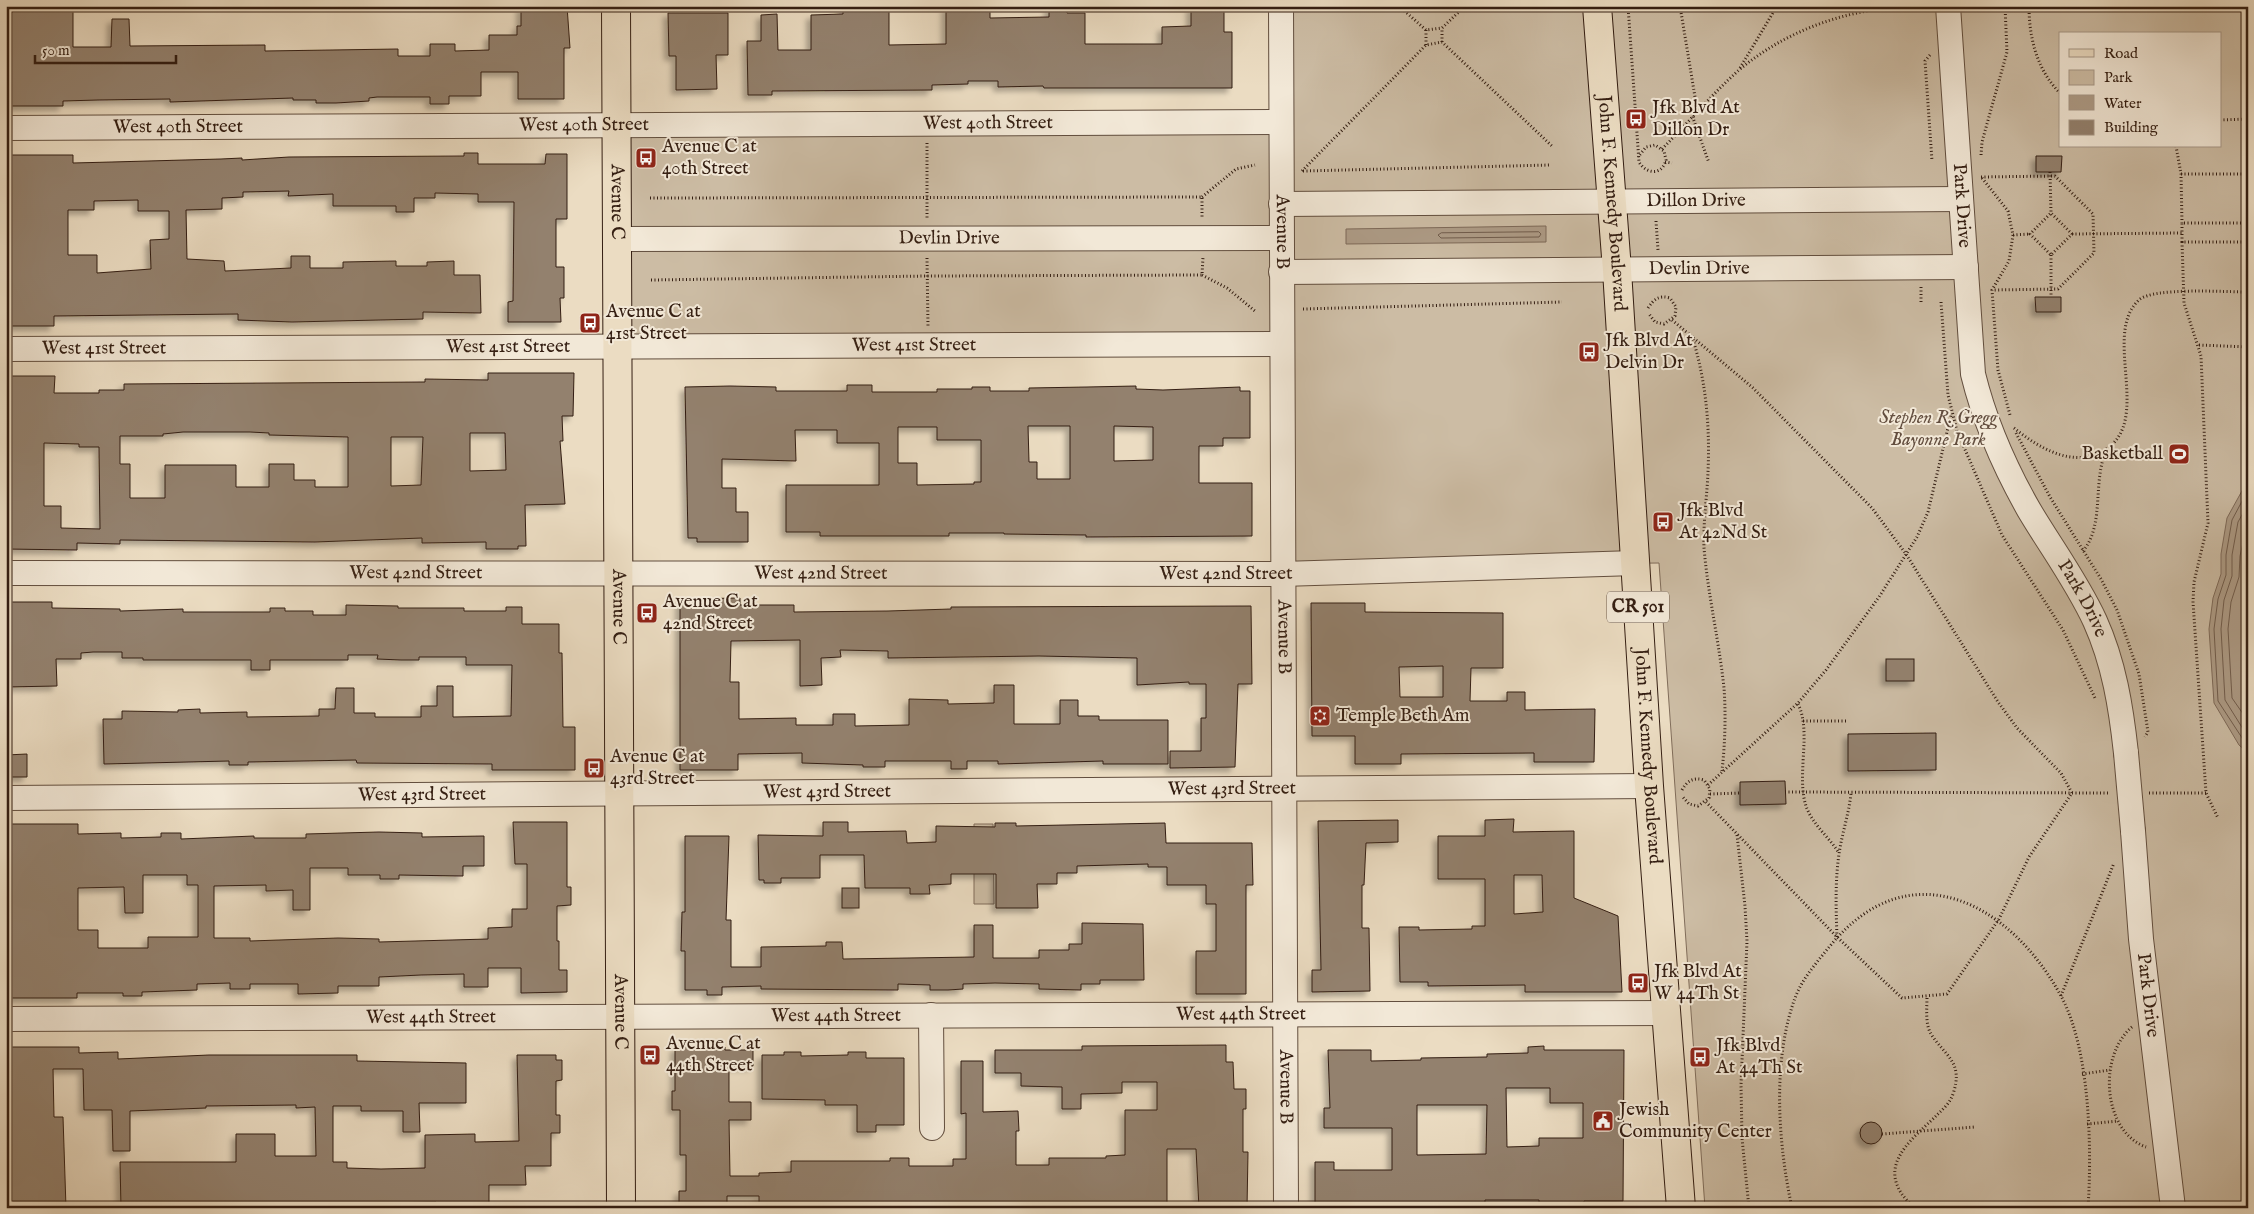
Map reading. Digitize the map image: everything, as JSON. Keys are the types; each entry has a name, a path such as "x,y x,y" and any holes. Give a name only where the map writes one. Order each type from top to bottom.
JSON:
{"main road":[{"name":"Avenue C","path":"616,6 621,1208"},
{"name":"John F. Kennedy Boulevard","path":"1596,6 1617,270 1649,786 1681,1208"}],"street":[{"name":"Avenue B","path":"1281,6 1286,1208"},
{"name":"Park Drive","path":"1948,6 1943,48 1962,199 1974,374 1981,407 2007,470 2094,620 2106,650 2134,748 2134,840 2150,1018 2173,1208"},
{"name":"West 40th Street","path":"6,128 1281,122"},
{"name":"Dillon Drive","path":"1281,204 1962,199"},
{"name":"Devlin Drive","path":"617,239 1281,238"},
{"name":"Devlin Drive","path":"1281,272 1966,267"},
{"name":"West 41st Street","path":"6,350 617,345 1281,344"},
{"name":"West 42nd Street","path":"6,573 617,575 1282,574 1635,563"},
{"name":"West 43rd Street","path":"6,798 1649,786"},
{"name":"West 44th Street","path":"6,1019 1666,1014"},
{"path":"931,1015 932,1128"}],"path":[{"path":"1398,6 1426,30 1442,28 1465,6"},
{"path":"1628,6 1638,156 1642,166 1650,172 1659,170 1666,162 1666,155 1662,149 1650,145 1638,156"},
{"path":"1680,6 1695,97 1693,118 1709,163"},
{"path":"1738,71 1777,6"},
{"path":"1662,149 1738,71 1763,52 1828,20 1856,12 1907,6"},
{"path":"1980,160 1982,142 2006,52 2004,6"},
{"path":"2029,6 2031,34 2036,54 2044,72 2059,92"},
{"path":"1442,28 1442,42 1553,148"},
{"path":"1426,30 1426,46"},
{"path":"1298,175 1426,46 1442,42"},
{"path":"1932,161 1925,61 1943,48"},
{"path":"2222,120 2248,119"},
{"path":"2176,148 2181,174 2185,307 2199,345 2208,523 2194,582 2193,602 2206,793 2218,818"},
{"path":"1666,162 1672,163"},
{"path":"650,198 1202,197 1236,169 1255,165"},
{"path":"1303,170 1550,165"},
{"path":"1980,169 1981,177 2008,210 2013,234 2010,261 1992,290 1998,370 2014,428 2050,497 2084,551 2116,610 2134,658 2139,674 2148,732 2134,748"},
{"path":"1981,177 2050,174 2055,176 2093,214 2094,253 2058,289 1992,290"},
{"path":"2030,234 2050,213 2050,174"},
{"path":"2181,174 2248,174"},
{"path":"1202,197 1202,217"},
{"path":"2050,213 2072,234 2182,233"},
{"path":"1655,215 1658,257"},
{"path":"2182,223 2248,223"},
{"path":"2013,234 2030,234 2051,255"},
{"path":"2051,297 2051,255 2072,234"},
{"path":"2182,242 2248,242"},
{"path":"1202,256 1202,275"},
{"path":"650,280 1202,275 1227,288 1255,311"},
{"path":"1921,283 1921,302"},
{"path":"2063,564 2084,551 2092,536 2102,463 2108,447 2120,433 2126,417 2126,332 2132,309 2140,299 2149,294 2248,292"},
{"path":"1648,308 1656,298 1670,298 1676,307 1672,320"},
{"path":"1302,309 1562,302"},
{"path":"1941,302 1948,395 1952,414 1978,484 2002,535 2064,630 2098,705"},
{"path":"1649,314 1660,323 1672,320"},
{"path":"1672,320 1753,388 1872,508 1906,554 1998,702 2017,728 2061,773 2072,793"},
{"path":"1692,336 1706,395 1709,437 1704,546 1709,600 1724,687 1725,744 1722,772"},
{"path":"2199,345 2248,347"},
{"path":"1708,785 1798,703 1826,670 1879,597 1917,537 1928,512 1952,414"},
{"path":"2014,428 2044,448 2072,457 2093,455 2108,447"},
{"path":"1798,703 1802,721 1803,792 1806,808 1814,822 1829,837 1839,853"},
{"path":"1802,721 1848,721"},
{"path":"1682,790 1687,782 1694,779 1704,780 1708,785 1710,794 1706,802 1693,806 1682,796"},
{"path":"1785,792 2110,793"},
{"path":"1837,937 1836,889 1839,853 1849,816 1851,792"},
{"path":"1710,794 1740,793"},
{"path":"1706,802 1837,937 1900,997 1947,994 1999,919 2029,857 2072,793"},
{"path":"2139,793 2206,793"},
{"path":"1737,834 1746,933 1741,1085 1742,1138 1749,1208"},
{"path":"2061,996 2115,861 2134,840"},
{"path":"1792,1208 1780,1099 1779,1066 1785,1030 1796,996 1810,971 1837,937 1851,924 1878,905 1903,896 1935,894 1970,904 1999,919 2024,944 2061,996 2071,1020 2082,1074 2090,1178 2088,1208"},
{"path":"1914,1208 1898,1189 1894,1172 1905,1148 1950,1100 1955,1082 1955,1072 1949,1054 1930,1033 1928,1027 1927,996"},
{"path":"2150,1018 2136,1024 2126,1032 2113,1055 2110,1070 2110,1091 2118,1121 2129,1138 2140,1145 2166,1152"},
{"path":"2082,1074 2110,1070"},
{"path":"2087,1124 2118,1121"},
{"path":"1882,1134 1975,1127"}],"green space":[{"name":"Stephen R. Gregg Bayonne Park","path":"1281,6 2248,6 2248,1208 1705,1208 1659,563 1282,567 1282,345 617,346 616,125 1281,122"},
{"path":"974,824 993,824 994,904 974,904"}],"water":[{"path":"1546,226 1546,242 1346,244 1346,229"},
{"path":"2248,480 2248,753 2239,745 2214,703 2209,629 2213,598 2221,574 2221,554 2227,518"}],"building":[{"path":"6,6 73,6 73,47 111,47 112,19 129,19 130,46 265,45 265,51 398,49 398,56 430,56 430,44 455,44 455,51 489,50 489,35 517,35 517,26 521,26 521,6 567,6 570,48 564,48 564,99 518,99 518,72 481,72 481,96 449,96 449,104 430,104 430,97 377,97 369,98 369,101 336,103 316,103 316,100 293,100 293,98 170,102 170,99 63,101 63,106 6,106"},
{"path":"843,6 889,6 889,45 946,44 946,6 990,6 990,18 1049,17 1049,6 1067,6 1067,13 1085,13 1085,44 1162,44 1162,27 1191,26 1191,6 1224,6 1224,32 1232,32 1232,88 998,87 998,81 968,81 968,84 932,85 932,90 772,91 772,95 748,95 747,41 761,41 761,15 777,14 778,50 811,50 811,15 843,14"},
{"path":"668,13 728,13 728,55 716,55 717,89 676,90 676,56 669,56"},
{"path":"464,153 478,153 478,164 545,164 546,154 567,154 567,219 556,219 556,267 564,267 564,298 560,298 561,322 508,322 508,302 513,301 514,202 478,202 478,194 435,193 435,198 414,198 414,212 396,212 396,206 333,206 333,194 288,196 289,191 243,192 243,197 222,198 222,209 186,210 187,259 224,261 225,271 291,268 291,256 310,256 310,268 343,268 343,262 396,261 396,266 427,266 427,262 454,261 454,275 480,275 481,313 423,312 423,319 292,322 238,320 238,314 54,316 54,326 6,326 6,155 73,155 73,163 242,158 242,160 289,157 464,156","holes":["138,200 138,211 169,211 169,239 150,240 151,269 97,273 97,255 68,255 68,210 94,210 94,201"]},
{"path":"2036,156 2062,156 2061,172 2036,172"},
{"path":"2035,297 2061,297 2061,312 2036,312"},
{"path":"488,373 574,373 573,416 562,416 563,441 560,441 565,504 525,505 526,546 518,546 518,549 486,549 486,542 422,543 422,538 315,542 120,540 120,544 77,543 77,550 6,549 6,376 55,376 54,393 99,393 99,390 124,390 124,384 425,382 425,379 488,380","holes":["183,432 250,432 269,433 269,435 348,437 348,487 315,487 315,480 294,480 294,464 269,464 269,487 236,487 236,465 165,465 165,498 130,498 130,464 120,464 120,436 163,436 163,434","470,433 505,433 506,470 470,471","391,437 423,437 421,485 391,486","44,443 79,444 79,447 99,447 100,529 61,528 61,506 44,506"]},
{"path":"847,385 872,385 872,392 937,392 937,389 972,389 972,387 990,387 990,391 1029,391 1029,388 1136,386 1136,389 1163,390 1240,387 1240,391 1250,391 1250,438 1223,438 1223,446 1199,446 1199,483 1252,483 1252,536 1086,537 1086,535 949,533 949,536 820,536 820,532 786,532 786,485 879,485 879,443 837,443 837,430 795,430 796,461 722,459 722,488 736,488 736,512 748,512 748,542 697,542 697,538 688,538 685,387 776,387 776,391 847,391","holes":["1028,426 1070,426 1070,479 1037,479 1037,462 1029,462","1114,426 1153,427 1153,460 1114,461","898,427 937,427 937,440 981,440 981,482 974,482 974,484 917,485 917,463 898,463"]},
{"path":"740,598 740,605 794,605 794,612 951,609 951,607 1251,606 1252,684 1238,684 1235,767 1170,768 1170,751 1201,751 1201,718 1206,718 1206,684 1189,684 1189,682 1137,685 1137,658 1039,656 888,658 888,651 840,650 841,657 821,658 822,685 800,686 800,640 731,641 730,682 739,682 739,719 796,718 796,725 833,725 833,714 855,714 855,726 909,725 909,699 948,700 948,704 994,703 994,685 1014,685 1014,724 1060,724 1060,700 1078,700 1078,716 1099,716 1099,720 1168,720 1168,764 1103,764 1103,761 998,764 998,761 967,761 967,769 951,769 951,761 885,761 885,767 863,767 863,765 802,763 802,753 738,754 738,770 680,770 680,599"},
{"path":"6,602 52,602 52,608 120,609 120,611 183,609 183,612 270,612 270,608 285,608 285,611 313,611 313,615 346,615 346,605 398,606 398,608 464,608 464,611 506,611 506,607 522,607 522,624 559,624 559,653 562,653 563,727 575,727 575,770 492,770 492,764 357,763 356,760 248,762 248,765 229,765 229,761 104,764 103,719 122,719 122,711 178,712 178,710 200,709 200,713 247,712 247,717 319,716 319,709 335,709 336,688 354,688 354,713 375,713 375,717 421,717 421,706 437,706 437,686 453,686 453,717 511,716 512,665 466,665 466,657 419,657 419,660 401,660 377,659 378,655 348,655 348,660 270,660 270,670 251,670 251,660 143,660 143,658 122,658 122,652 93,652 81,653 81,659 56,659 57,686 6,687"},
{"path":"1311,603 1365,603 1365,612 1503,613 1503,668 1471,668 1470,701 1507,701 1507,692 1525,692 1525,710 1595,709 1594,762 1534,762 1534,753 1401,754 1401,764 1355,764 1355,736 1312,736","holes":["1443,666 1443,697 1400,697 1399,667"]},
{"path":"1886,659 1914,659 1914,681 1886,681"},
{"path":"1936,733 1936,770 1848,771 1848,734"},
{"path":"27,754 27,777 6,777 6,755"},
{"path":"1785,781 1786,804 1740,805 1740,782"},
{"path":"1514,819 1513,832 1574,831 1574,898 1618,916 1622,992 1525,992 1525,985 1428,986 1428,982 1400,982 1399,927 1419,927 1419,930 1472,929 1472,926 1485,926 1485,879 1438,879 1438,836 1485,836 1485,820","holes":["1514,875 1542,875 1543,912 1514,914"]},
{"path":"1398,820 1398,842 1366,843 1364,885 1362,885 1362,928 1369,928 1370,991 1312,992 1312,970 1321,970 1318,821"},
{"path":"513,822 567,822 567,887 571,887 571,905 557,906 557,941 559,941 559,970 567,970 567,992 521,993 521,968 488,968 488,987 464,987 464,974 379,977 379,986 338,986 338,993 298,994 298,984 250,984 250,989 230,989 230,983 197,984 197,990 142,992 142,996 123,996 123,993 77,993 77,998 6,998 6,824 78,824 78,834 121,833 121,838 161,837 161,833 181,833 181,839 254,836 254,838 306,838 306,834 379,832 422,833 422,837 484,836 484,866 463,866 463,876 399,875 399,879 380,879 380,875 348,875 348,868 310,868 310,910 293,910 293,890 266,891 266,885 214,886 214,938 250,938 250,941 338,938 379,939 379,942 488,939 488,928 512,927 512,909 527,909 527,864 515,864","holes":["143,875 187,875 187,885 198,885 198,937 148,937 148,948 98,948 98,930 78,930 78,888 124,887 125,913 143,913"]},
{"path":"823,822 848,822 848,832 906,831 907,843 936,842 936,826 995,827 995,823 1016,823 1016,826 1165,823 1166,843 1252,843 1253,885 1246,885 1246,994 1196,994 1196,951 1216,951 1216,904 1206,904 1206,885 1167,885 1167,867 1148,867 1148,864 1077,866 1077,873 1057,873 1057,884 1037,884 1038,908 996,908 996,874 951,874 951,884 929,885 930,894 910,894 910,888 865,888 864,855 820,855 820,878 781,878 781,883 764,883 764,880 759,880 758,835 823,836"},
{"path":"685,836 729,836 726,920 731,920 731,967 761,967 761,947 826,946 826,942 842,942 843,959 974,957 974,925 993,925 993,958 1039,958 1039,950 1069,950 1069,944 1082,944 1082,923 1143,924 1144,980 1100,980 1100,984 1081,984 1081,990 1039,989 1039,984 995,983 963,984 963,989 948,990 930,990 930,985 898,984 898,990 761,989 761,986 722,987 722,995 707,995 707,990 685,990 685,951 681,951 682,912 685,912"},
{"path":"842,888 859,888 859,908 842,908"},
{"path":"1226,1045 1226,1062 1233,1062 1234,1089 1246,1089 1246,1109 1243,1109 1243,1152 1248,1152 1247,1208 1199,1208 1196,1149 1167,1149 1167,1208 759,1208 759,1196 727,1196 727,1208 679,1208 679,1191 686,1191 686,1155 680,1155 680,1110 672,1110 672,1091 675,1091 675,1047 725,1047 725,1050 753,1050 753,1066 729,1066 729,1102 751,1102 751,1120 729,1120 730,1176 759,1176 759,1173 791,1172 791,1161 890,1161 890,1158 909,1158 909,1166 953,1166 953,1159 966,1159 966,1113 961,1114 961,1061 983,1061 983,1112 1018,1111 1019,1131 1016,1131 1016,1165 1049,1165 1049,1158 1106,1158 1106,1156 1125,1155 1125,1110 1157,1110 1157,1082 1122,1082 1122,1093 1081,1094 1081,1109 1062,1109 1062,1087 1021,1086 1021,1073 995,1073 995,1050 1082,1050 1082,1046"},
{"path":"1544,1046 1544,1050 1624,1050 1623,1201 1584,1201 1584,1208 1539,1208 1539,1200 1485,1200 1485,1205 1315,1205 1315,1162 1334,1162 1334,1170 1392,1170 1392,1128 1324,1128 1324,1108 1330,1108 1328,1050 1371,1050 1371,1061 1487,1057 1487,1054 1528,1053 1528,1047","holes":["1506,1088 1550,1088 1550,1103 1583,1103 1583,1138 1539,1138 1539,1146 1507,1147","1417,1105 1487,1105 1486,1154 1417,1155"]},
{"path":"6,1047 79,1047 79,1053 118,1052 118,1059 209,1055 357,1055 357,1061 466,1063 466,1103 419,1103 420,1132 403,1132 403,1111 361,1111 361,1106 333,1106 333,1162 347,1162 347,1168 381,1169 425,1168 425,1135 475,1134 475,1142 519,1141 517,1055 556,1055 556,1060 562,1060 562,1080 556,1081 556,1115 560,1115 560,1133 551,1133 551,1166 525,1166 526,1185 489,1185 489,1208 436,1208 436,1202 381,1203 381,1208 121,1208 120,1162 236,1162 236,1134 275,1134 275,1156 316,1156 315,1107 296,1108 296,1105 206,1106 206,1108 130,1111 130,1151 113,1151 112,1110 84,1110 83,1069 53,1069 54,1117 63,1117 66,1208 6,1208"},
{"path":"784,1052 801,1052 801,1056 848,1055 848,1052 866,1052 866,1058 904,1058 904,1125 876,1125 876,1132 857,1132 857,1105 825,1105 825,1100 762,1099 762,1055 784,1055"},
{"path":"1871,1122 1879,1125 1882,1133 1879,1141 1871,1144 1863,1141 1860,1133 1863,1125"}],"place":[{"name":"Jfk Blvd At Dillon Dr","path":"1636,119"},
{"name":"Avenue C at 40th Street","path":"646,158"},
{"name":"Avenue C at 41st Street","path":"590,323"},
{"name":"Jfk Blvd At Delvin Dr","path":"1589,352"},
{"name":"Basketball","path":"2179,454"},
{"name":"Jfk Blvd At 42Nd St","path":"1663,522"},
{"name":"Avenue C at 42nd Street","path":"647,613"},
{"name":"Temple Beth Am","path":"1320,716"},
{"name":"Avenue C at 43rd Street","path":"594,768"},
{"name":"Jfk Blvd At W 44Th St","path":"1638,983"},
{"name":"Avenue C at 44th Street","path":"650,1055"},
{"name":"Jfk Blvd At 44Th St","path":"1700,1057"},
{"name":"Jewish Community Center","path":"1603,1121"}]}
